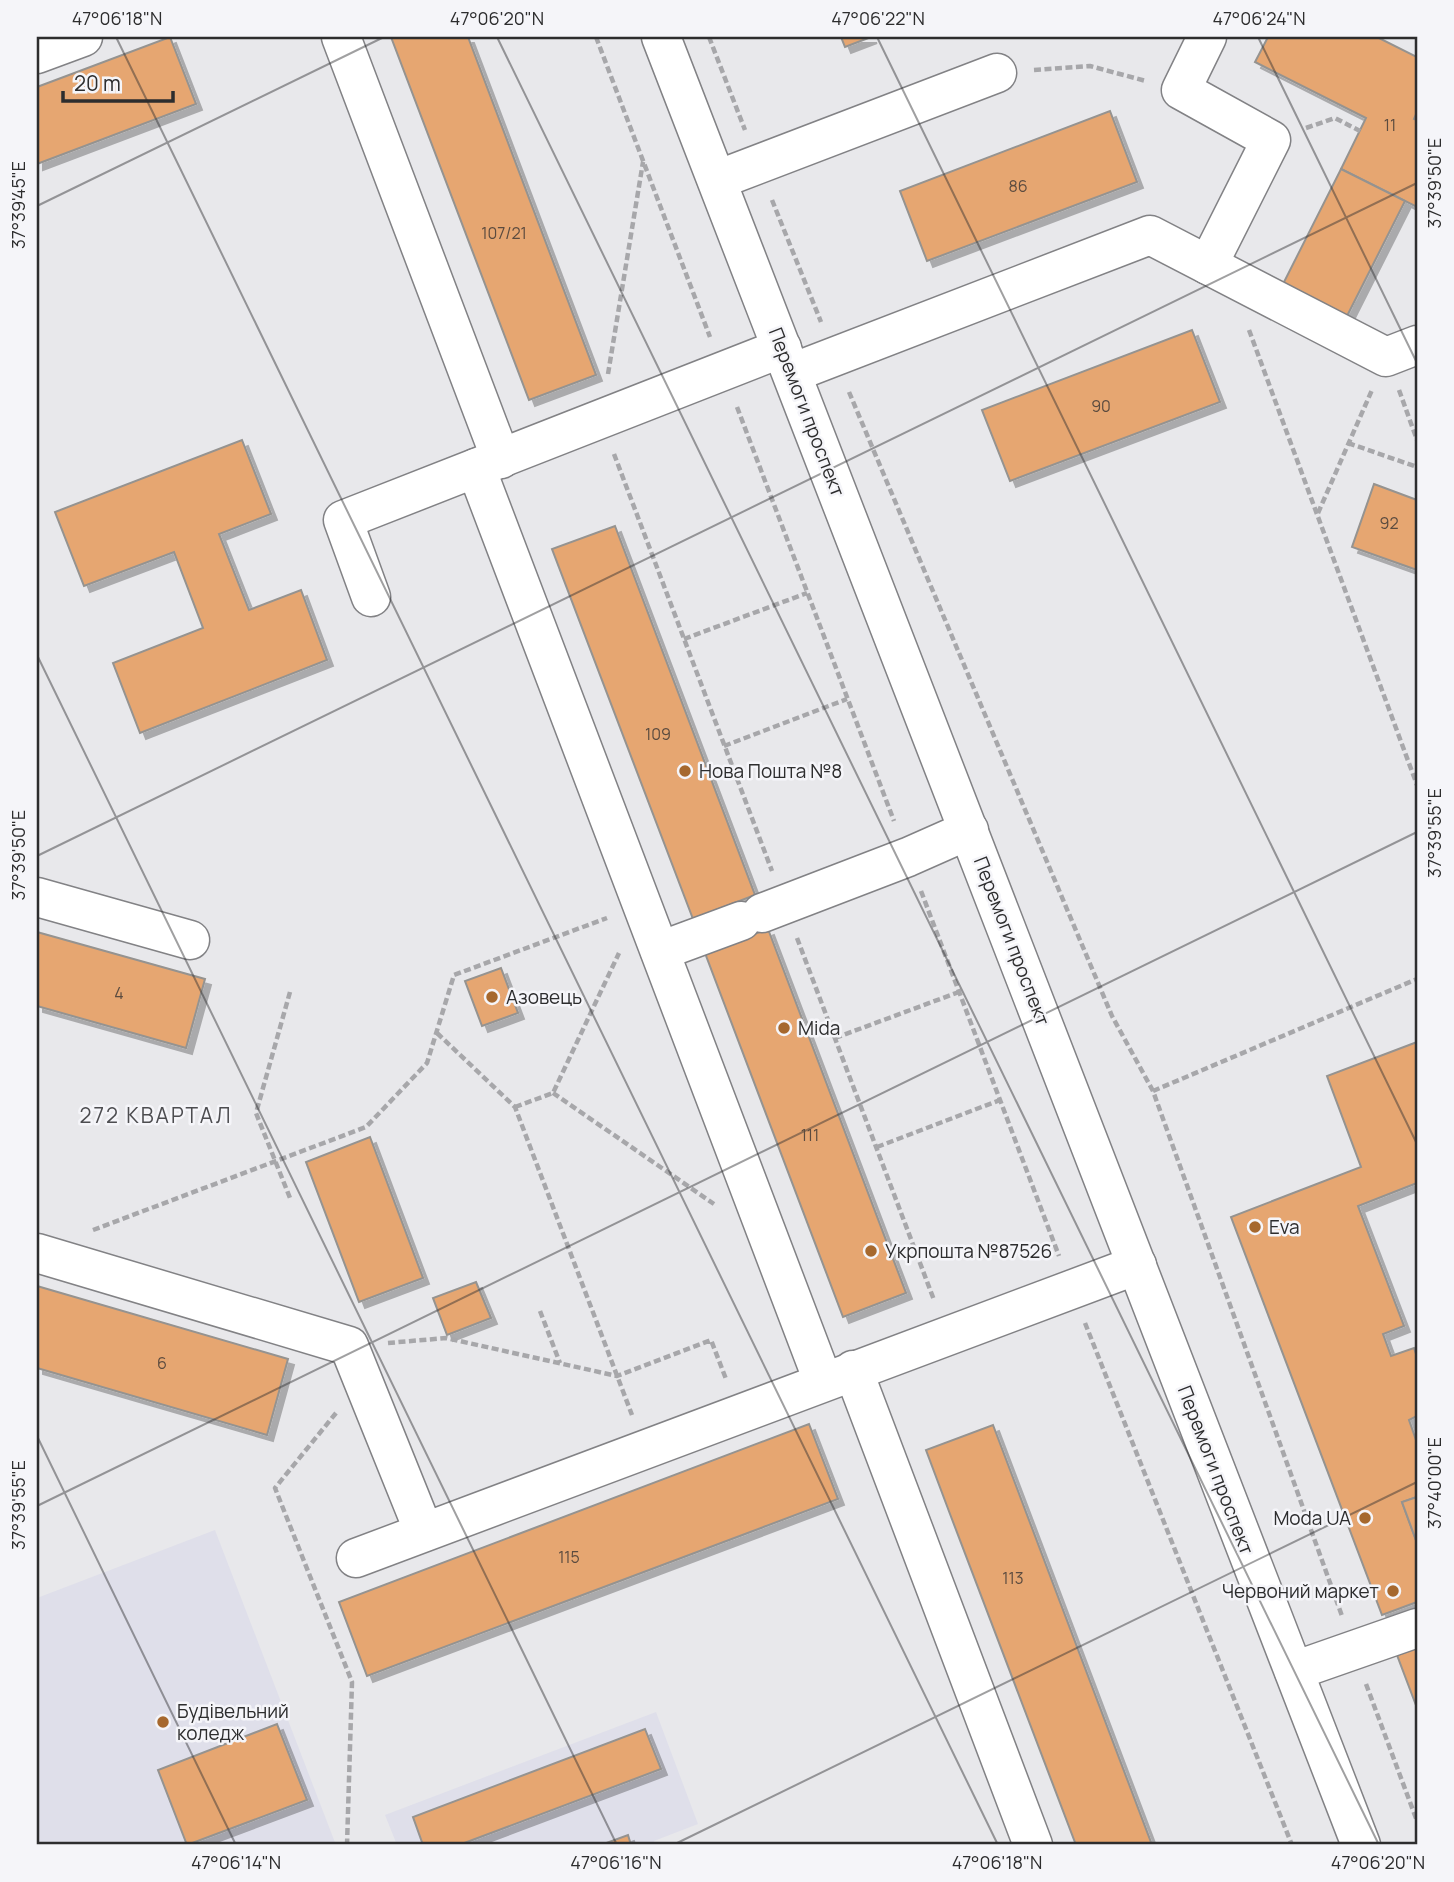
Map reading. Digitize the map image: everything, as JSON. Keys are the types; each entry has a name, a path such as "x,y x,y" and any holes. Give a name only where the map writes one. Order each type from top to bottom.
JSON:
{"street":[{"path":"37,54 83,37"},
{"path":"341,37 642,904 772,1245 838,1375 1033,1845"},
{"name":"Перемоги проспект","path":"661,37 1361,1845"},
{"path":"1208,37 1181,90 1271,140 1219,271"},
{"path":"717,180 997,73"},
{"path":"371,597 343,520 724,373 787,361 835,357 1150,236 1219,271 1402,351"},
{"path":"660,951 908,857 969,830"},
{"path":"37,897 190,940"},
{"path":"37,1253 356,1362 424,1532"},
{"path":"356,1558 838,1375 1065,1272 1137,1265"},
{"path":"1294,1671 1355,1652 1417,1628"}],"path":[{"path":"596,37 1065,1272 1292,1845"},
{"path":"997,73 1090,66 1181,90"},
{"path":"1335,118 1360,131"},
{"path":"643,161 601,420 724,746 762,912 835,1038 936,1304"},
{"path":"1219,271 1317,514 1417,785"},
{"path":"1317,514 1348,443 1402,351"},
{"path":"1402,351 1417,440"},
{"path":"835,357 1112,1016 1153,1091 1417,1821"},
{"path":"1348,443 1417,467"},
{"path":"684,639 807,593"},
{"path":"724,746 847,699"},
{"path":"87,1233 366,1127 427,1063 454,975 642,904"},
{"path":"515,1107 554,1093 642,904"},
{"path":"1153,1091 1417,979"},
{"path":"290,992 256,1113 290,1198"},
{"path":"835,1038 959,992"},
{"path":"437,1033 515,1107 645,1448"},
{"path":"554,1093 772,1245"},
{"path":"877,1147 1000,1100"},
{"path":"540,1311 560,1363"},
{"path":"347,1845 352,1682 275,1488 356,1362 446,1338 617,1376 711,1340"}],"shaded area":[{"name":"Будівельний коледж","path":"215,1530 336,1845 37,1845 37,1598"},
{"path":"656,1712 698,1824 654,1841 655,1845 397,1845 385,1815"}],"building":[{"path":"170,37 196,104 37,164 37,87"},
{"path":"391,37 468,37 596,375 529,400"},
{"path":"841,37 871,37 845,47"},
{"path":"1268,37 1377,37 1417,57 1417,112 1414,119 1417,120 1417,207 1341,169 1366,118 1255,62"},
{"path":"1110,111 1137,182 927,261 900,191"},
{"path":"1341,169 1405,201 1346,318 1282,286"},
{"path":"1192,330 1220,402 1010,481 982,410"},
{"path":"242,440 271,514 219,534 249,610 301,590 327,660 140,733 113,663 203,628 174,552 84,586 55,512"},
{"path":"1374,484 1417,500 1417,570 1352,547"},
{"path":"615,526 755,895 693,919 552,549"},
{"path":"768,929 906,1293 843,1317 705,953"},
{"path":"37,932 205,979 186,1048 37,1006"},
{"path":"501,968 518,1013 482,1026 465,981"},
{"path":"1417,1042 1417,1183 1358,1206 1404,1326 1383,1334 1391,1356 1414,1348 1417,1357 1417,1416 1409,1420 1417,1443 1417,1497 1402,1502 1417,1543 1417,1602 1382,1615 1231,1217 1361,1167 1327,1076"},
{"path":"370,1137 423,1278 359,1302 306,1162"},
{"path":"476,1282 491,1318 447,1335 433,1298"},
{"path":"37,1286 288,1359 267,1435 37,1368"},
{"path":"809,1424 838,1499 367,1676 339,1602"},
{"path":"993,1425 1152,1845 1076,1845 950,1514 926,1450"},
{"path":"1417,1497 1417,1543 1402,1502"},
{"path":"1417,1648 1417,1708 1397,1655"},
{"path":"277,1724 307,1800 187,1845 158,1770"},
{"path":"645,1729 661,1769 459,1845 423,1845 413,1817"},
{"path":"628,1835 631,1845 601,1845"}],"place":[{"name":"Нова Пошта №8","path":"685,771"},
{"name":"Азовець","path":"492,997"},
{"name":"Mida","path":"784,1028"},
{"name":"Eva","path":"1255,1227"},
{"name":"Укрпошта №87526","path":"871,1251"},
{"name":"Moda UA","path":"1365,1518"},
{"name":"Червоний маркет","path":"1393,1591"},
{"name":"Будівельний коледж","path":"163,1722"}],"district":[{"name":"272 КВАРТАЛ","path":"156,1115"}]}
